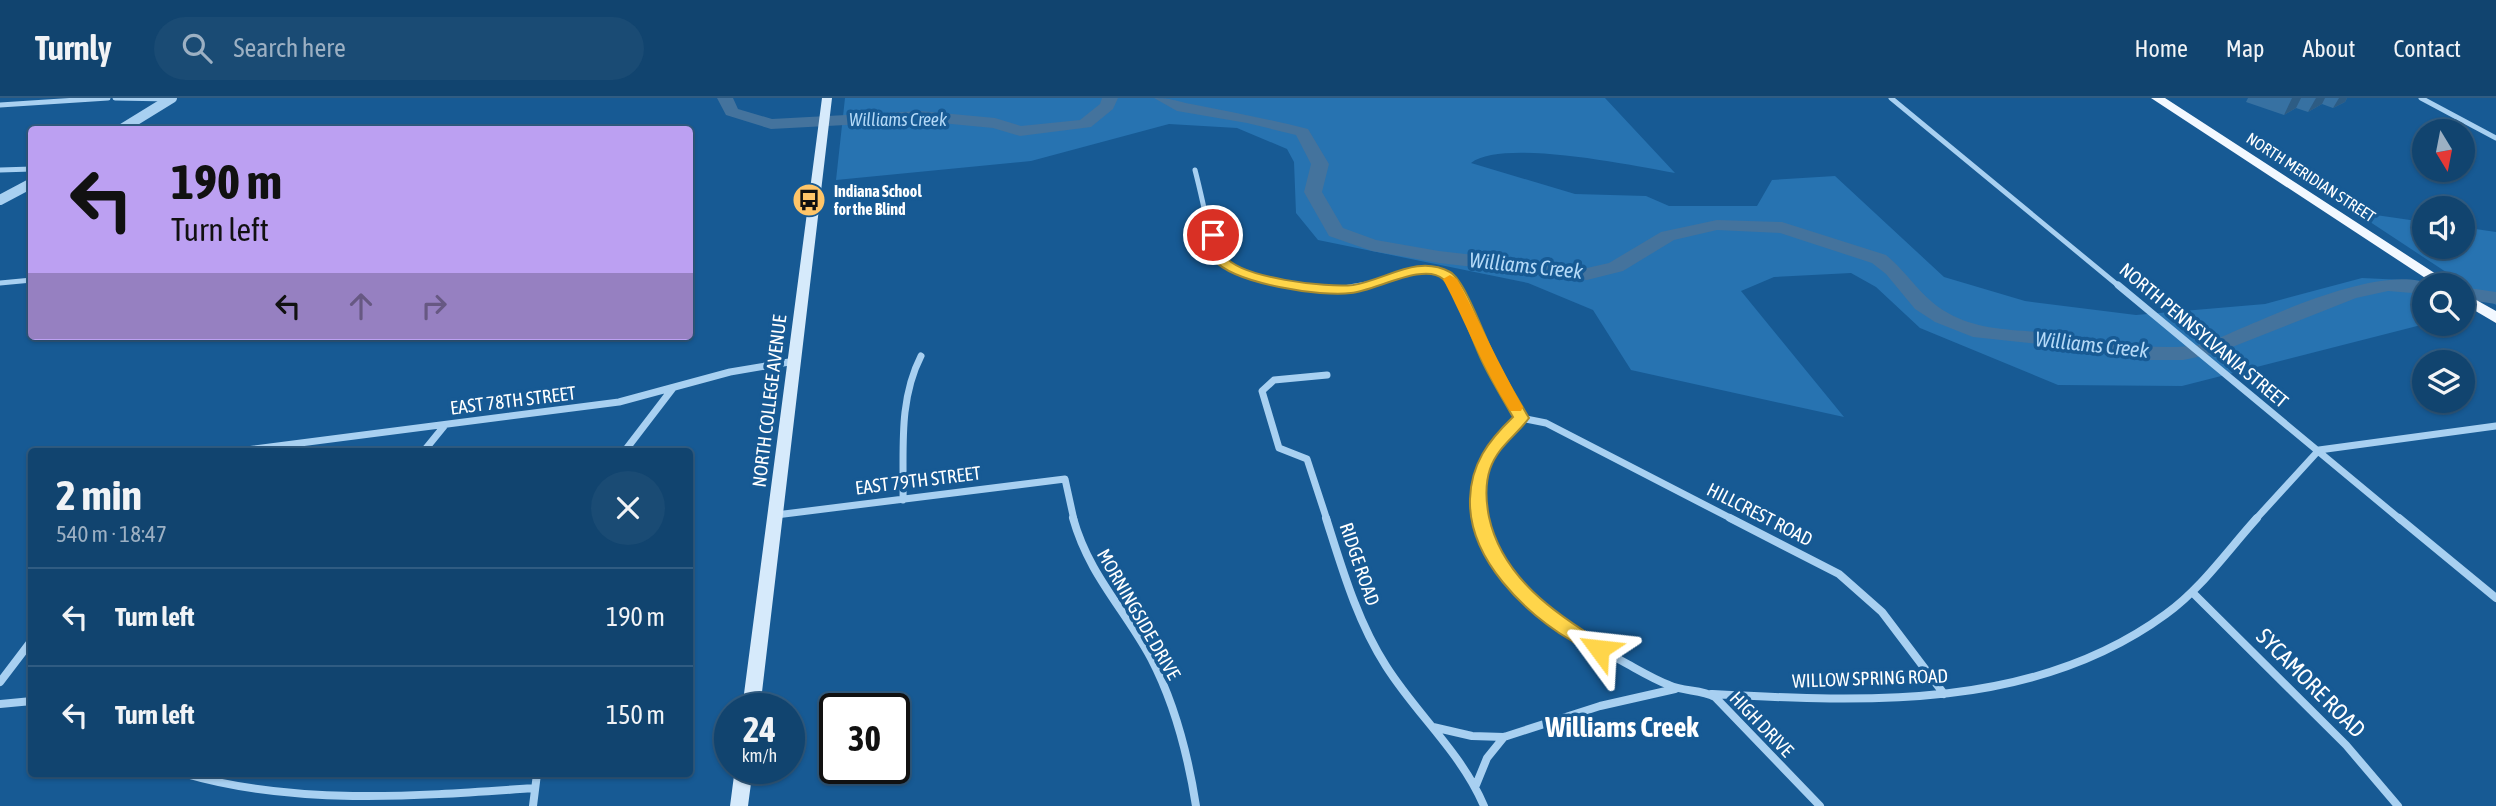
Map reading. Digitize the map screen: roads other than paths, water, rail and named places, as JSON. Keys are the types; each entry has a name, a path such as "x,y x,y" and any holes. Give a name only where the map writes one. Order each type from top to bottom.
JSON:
{"main road":[{"name":"NORTH COLLEGE AVENUE","path":"753,693 827,98"},
{"name":"NORTH MERIDIAN STREET","path":"2157,98 2428,273"},
{"path":"2475,305 2492,316"},
{"path":"739,806 742,784"}],"street":[{"path":"0,105 108,98"},
{"path":"115,98 172,98"},
{"path":"126,126 172,98"},
{"name":"NORTH PENNSYLVANIA STREET","path":"1891,98 2496,598"},
{"path":"2421,98 2496,138"},
{"path":"0,170 28,169"},
{"path":"1195,170 1219,257 1234,271 1257,278 1333,290 1376,284 1408,272 1431,268 1449,277 1472,321 1488,360 1521,418"},
{"path":"0,200 28,185"},
{"path":"0,283 28,281"},
{"path":"903,500 906,393 921,355"},
{"name":"EAST 78TH STREET","path":"262,448 619,402 730,372 796,361"},
{"name":"RIDGE ROAD","path":"1327,375 1274,380 1262,391 1280,449 1287,453 1304,455 1307,459 1371,639 1397,683 1476,785 1483,806"},
{"path":"627,448 674,388"},
{"name":"HIGH DRIVE","path":"1521,418 1495,443 1486,458 1479,478 1479,515 1497,560 1522,593 1561,626 1676,689 1711,694 1820,806"},
{"name":"HILLCREST ROAD","path":"1521,418 1546,423 1839,574 1882,612 1944,694"},
{"path":"426,448 446,424"},
{"path":"2319,450 2496,425"},
{"name":"WILLOW SPRING ROAD","path":"1711,694 1845,700 1944,694 2001,685 2091,658 2148,628 2192,592 2319,450"},
{"name":"EAST 79TH STREET","path":"776,515 1065,479"},
{"name":"MORNINGSIDE DRIVE","path":"1065,479 1072,517 1087,556 1145,650 1171,702 1187,753 1196,806"},
{"name":"SYCAMORE ROAD","path":"2192,592 2346,744 2398,806"},
{"path":"0,682 28,645"},
{"path":"1433,727 1472,736 1504,737 1600,706 1676,689"},
{"path":"0,704 28,701"},
{"path":"1476,785 1487,758 1504,737"},
{"path":"194,777 232,791 312,801 535,788"},
{"path":"533,806 537,777"}],"waterway":[{"name":"Williams Creek","path":"725,98 732,112 771,124 920,116 995,123 1020,131 1085,124 1107,106 1110,98"},
{"name":"Williams Creek","path":"1162,98 1183,108 1247,118 1302,132 1320,164 1313,192 1336,232 1372,245 1439,257 1587,274 1616,267 1668,236 1717,225 1782,228 1879,259 1893,270 1922,305 1942,318 1980,333 2057,340 2148,354 2183,354 2210,349 2350,293 2388,285 2412,287"},
{"name":"Williams Creek","path":"2475,295 2496,298"}],"place":[{"name":"Indiana School for the Blind","path":"809,200"}],"district":[{"name":"Williams Creek","path":"1622,727"}]}
